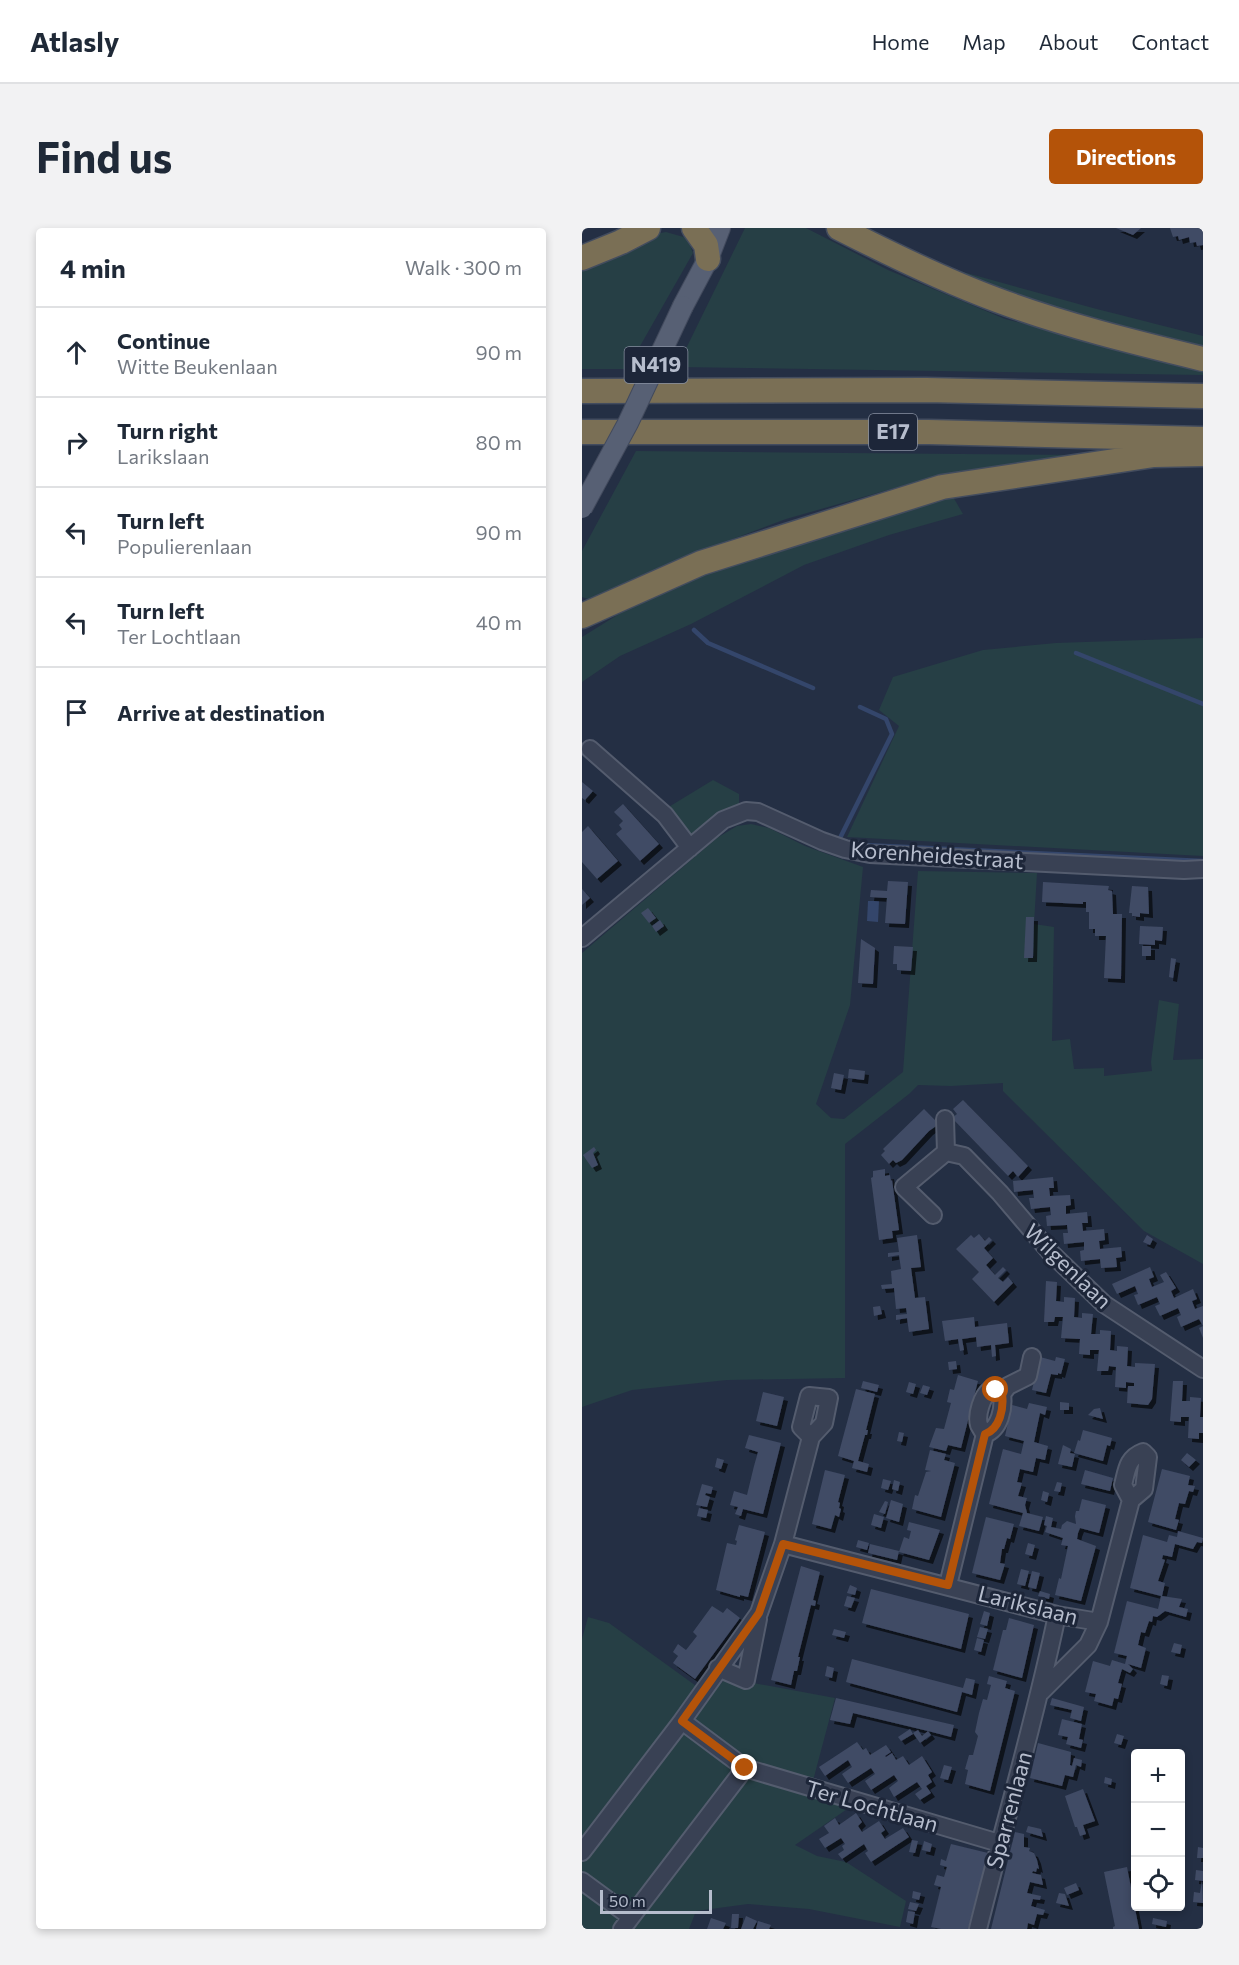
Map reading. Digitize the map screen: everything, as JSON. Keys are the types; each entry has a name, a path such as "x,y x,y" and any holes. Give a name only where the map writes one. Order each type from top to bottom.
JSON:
{"highway":[{"path":"582,258 648,228"},
{"path":"694,228 700,233 706,245 708,259"},
{"path":"839,228 900,258 996,299 1107,336 1203,359"},
{"name":"E17","path":"582,391 926,390 1203,396"},
{"name":"E17","path":"582,432 929,432 1203,439"},
{"path":"582,616 701,563 942,487 1154,455 1203,454"}],"main road":[{"name":"N419","path":"582,508 628,423 708,259 720,228"},
{"name":"N419","path":"708,259 730,228"}],"street":[{"path":"590,748 665,815 690,848"},
{"name":"Korenheidestraat","path":"582,938 723,820 746,811 758,812 845,849 870,854 1184,870 1203,869"},
{"path":"933,1215 904,1187 946,1152 945,1119"},
{"name":"Wilgenlaan","path":"946,1152 964,1156 1050,1252 1104,1304 1203,1369"},
{"path":"948,1585 985,1434 994,1429 998,1421 1004,1404 1002,1394 1008,1386 1028,1376 1032,1357"},
{"path":"718,1668 746,1680 759,1613 783,1544 811,1437"},
{"name":"Sparrenlaan","path":"1041,1692 1088,1645 1099,1622 1131,1500"},
{"name":"Larikslaan","path":"783,1544 1057,1615 1099,1622"},
{"path":"582,1852 682,1721 759,1613"},
{"name":"Sparrenlaan","path":"978,1929 1041,1692 1057,1615"},
{"name":"Ter Lochtlaan","path":"682,1721 745,1768 999,1843"},
{"path":"582,1881 627,1923 745,1768"}],"green space":[{"path":"745,228 806,228 888,270 1005,319 1203,369 1203,375 677,367"},
{"path":"666,232 687,238 693,253 627,369 582,369 582,267 644,236"},
{"path":"956,270 1203,336 1203,347 1100,323 955,276"},
{"path":"636,451 1082,455 909,484 786,519 675,561 594,601 582,597 582,551"},
{"path":"952,495 963,514 889,535 804,565 691,624 620,656 582,682 582,637 635,604 778,546"},
{"path":"1203,638 1203,856 847,837 899,726 879,710 893,677 983,650 1056,643"},
{"path":"713,780 739,794 739,806 691,837 667,808"},
{"path":"751,824 769,828 805,846 863,867 850,1005 816,1104 831,1118 844,1119 903,1072 918,871 1037,873 1034,924 1054,927 1052,1041 1070,1039 1074,1069 1104,1068 1104,1076 1152,1071 1151,1062 1159,1000 1179,1004 1173,1060 1203,1059 1203,1264 1144,1231 1003,1091 1003,1083 918,1085 845,1144 845,1378 727,1380 632,1390 582,1407 582,953 717,838 737,826"},
{"path":"588,1617 609,1623 710,1696 726,1678 835,1698 810,1792 853,1805 795,1845 817,1856 846,1862 906,1901 900,1927 809,1909 748,1904 696,1911 689,1929 582,1929 582,1639"}],"water":[{"path":"868,901 879,901 878,922 867,921"}],"building":[{"path":"1116,228 1141,228 1133,235"},
{"path":"1170,228 1203,228 1203,245 1197,246 1196,242 1190,243 1189,237 1179,240 1178,236 1173,237"},
{"path":"582,782 593,791 585,800 582,798"},
{"path":"623,804 659,844 640,861 616,834 622,829 619,825 623,821 614,812"},
{"path":"588,826 618,861 597,879 582,862 582,832"},
{"path":"888,881 908,882 905,924 885,923 887,898 870,897 871,890 887,891"},
{"path":"1043,882 1109,886 1108,890 1112,891 1113,914 1122,914 1121,979 1104,978 1106,936 1095,936 1095,929 1089,929 1089,912 1086,912 1086,902 1083,904 1042,902"},
{"path":"1132,886 1148,887 1149,914 1140,913 1140,917 1129,913"},
{"path":"582,889 590,898 582,905"},
{"path":"648,908 656,918 649,923 641,913"},
{"path":"1026,917 1034,917 1033,958 1024,958"},
{"path":"660,920 664,926 656,932 652,926"},
{"path":"1140,926 1163,927 1162,941 1155,940 1155,945 1139,944"},
{"path":"861,939 875,948 873,984 858,983"},
{"path":"894,946 913,947 911,971 897,970 897,964 893,964"},
{"path":"1142,946 1151,946 1151,956 1142,956"},
{"path":"1171,958 1176,959 1173,978 1169,977"},
{"path":"849,1069 865,1071 864,1080 848,1078"},
{"path":"834,1073 844,1075 841,1090 831,1088"},
{"path":"963,1100 1028,1166 1018,1177 1013,1171 1008,1176 952,1118 957,1114 953,1109"},
{"path":"924,1109 939,1124 929,1131 902,1160 896,1163 893,1160 889,1164 881,1155 885,1151 883,1149"},
{"path":"594,1147 596,1150 593,1153 598,1165 592,1168 583,1155"},
{"path":"885,1169 885,1176 890,1175 892,1180 899,1230 892,1231 893,1238 879,1240 871,1178 873,1171"},
{"path":"1053,1177 1054,1188 1049,1188 1050,1196 1070,1195 1071,1205 1066,1206 1066,1214 1087,1212 1088,1223 1082,1223 1083,1231 1104,1229 1105,1240 1099,1241 1100,1249 1121,1247 1122,1257 1116,1258 1117,1267 1101,1268 1100,1259 1081,1261 1080,1251 1084,1250 1084,1242 1064,1244 1063,1233 1068,1233 1067,1225 1047,1226 1046,1216 1051,1215 1050,1207 1031,1209 1029,1198 1034,1198 1033,1190 1014,1192 1013,1181"},
{"path":"979,1234 985,1241 989,1237 992,1240 984,1248 993,1258 986,1265 995,1275 1003,1267 1006,1270 998,1278 1003,1282 1008,1277 1013,1283 994,1302 972,1279 979,1272 956,1249 971,1235 974,1238"},
{"path":"917,1235 921,1267 911,1268 915,1298 925,1297 929,1329 909,1332 907,1318 896,1320 896,1315 907,1314 906,1308 896,1309 894,1288 882,1289 881,1285 892,1284 891,1271 901,1269 899,1255 888,1257 888,1253 899,1252 897,1238"},
{"path":"1147,1235 1153,1239 1150,1245 1143,1242"},
{"path":"1150,1267 1154,1277 1149,1279 1152,1287 1164,1282 1160,1275 1166,1272 1176,1288 1171,1291 1174,1298 1193,1289 1197,1299 1192,1301 1195,1309 1203,1306 1203,1326 1199,1319 1181,1327 1177,1317 1181,1315 1178,1308 1160,1316 1155,1306 1160,1304 1157,1297 1138,1305 1134,1295 1138,1294 1135,1286 1117,1294 1112,1284"},
{"path":"1046,1281 1057,1282 1056,1301 1064,1302 1064,1297 1075,1298 1074,1317 1082,1318 1082,1313 1093,1314 1091,1334 1100,1334 1100,1330 1111,1331 1110,1350 1117,1351 1117,1346 1128,1347 1127,1366 1135,1367 1135,1363 1155,1364 1152,1399 1148,1405 1127,1403 1128,1386 1134,1386 1134,1383 1126,1382 1126,1388 1115,1387 1116,1367 1109,1366 1108,1371 1097,1371 1099,1350 1090,1350 1090,1355 1079,1354 1080,1339 1061,1338 1063,1317 1055,1317 1054,1322 1044,1322"},
{"path":"880,1306 882,1314 874,1316 873,1307"},
{"path":"974,1317 975,1327 1007,1323 1009,1343 995,1345 996,1356 992,1357 991,1345 977,1347 976,1337 962,1339 964,1350 960,1351 958,1339 945,1341 942,1321"},
{"path":"1203,1326 1203,1338 1199,1328"},
{"path":"1040,1357 1055,1361 1056,1357 1065,1359 1061,1374 1051,1374 1046,1393 1032,1390"},
{"path":"956,1361 957,1369 949,1370 948,1362"},
{"path":"958,1375 978,1381 961,1448 948,1445 946,1451 929,1447 936,1428 944,1429 951,1403 947,1402 950,1389 954,1390"},
{"path":"863,1381 879,1385 877,1392 861,1388"},
{"path":"1173,1381 1183,1381 1182,1401 1190,1401 1190,1397 1201,1398 1200,1417 1203,1417 1203,1433 1199,1433 1199,1439 1188,1438 1189,1417 1181,1417 1181,1422 1170,1421"},
{"path":"909,1382 916,1384 913,1394 906,1392"},
{"path":"923,1385 930,1387 927,1395 920,1393"},
{"path":"856,1389 875,1394 866,1430 868,1430 867,1435 865,1435 858,1461 869,1464 867,1472 852,1468 854,1461 838,1456"},
{"path":"763,1392 784,1397 777,1426 756,1421"},
{"path":"1060,1402 1069,1403 1069,1410 1060,1410"},
{"path":"1029,1403 1047,1407 1045,1415 1040,1413 1034,1442 1048,1446 1045,1460 1036,1458 1033,1472 1020,1469 1017,1482 1022,1483 1018,1496 1027,1498 1025,1505 1027,1513 1043,1517 1039,1531 1019,1526 1023,1513 989,1504 1003,1449 1021,1454 1024,1441 1005,1436 1012,1405 1027,1409"},
{"path":"1100,1408 1103,1419 1088,1415 1094,1409"},
{"path":"1083,1430 1112,1438 1110,1446 1107,1445 1103,1461 1074,1453"},
{"path":"899,1432 904,1433 902,1442 897,1441"},
{"path":"749,1435 781,1443 763,1514 743,1509 741,1516 735,1514 738,1507 730,1505 734,1491 747,1495 758,1452 745,1448"},
{"path":"1063,1445 1071,1449 1070,1453 1075,1454 1072,1467 1058,1464"},
{"path":"930,1450 946,1454 944,1460 955,1463 941,1517 912,1509 915,1495 918,1496 926,1472 931,1471 925,1470"},
{"path":"1187,1453 1196,1460 1189,1467 1181,1460"},
{"path":"717,1458 724,1460 721,1469 715,1467"},
{"path":"1162,1469 1190,1476 1188,1485 1195,1486 1193,1492 1189,1491 1185,1504 1179,1503 1175,1519 1179,1520 1176,1530 1148,1522"},
{"path":"825,1470 845,1475 838,1502 841,1509 839,1517 835,1515 831,1529 812,1524"},
{"path":"1085,1470 1113,1478 1110,1491 1081,1484"},
{"path":"883,1479 891,1481 888,1490 881,1488"},
{"path":"894,1480 900,1482 898,1491 892,1489"},
{"path":"1057,1482 1062,1483 1060,1492 1054,1491"},
{"path":"702,1484 713,1487 711,1494 706,1493 705,1495 710,1497 707,1507 696,1505"},
{"path":"1043,1491 1049,1493 1047,1502 1041,1500"},
{"path":"1082,1499 1106,1505 1099,1533 1080,1528 1078,1533 1077,1539 1096,1546 1081,1601 1055,1595 1068,1546 1061,1545 1063,1538 1045,1532 1047,1526 1044,1525 1046,1516 1053,1518 1051,1527 1061,1529 1067,1521 1076,1524 1076,1511 1079,1511"},
{"path":"891,1500 903,1504 899,1522 886,1518"},
{"path":"885,1501 888,1502 885,1514 879,1512"},
{"path":"699,1508 708,1510 706,1518 697,1516"},
{"path":"874,1514 884,1517 881,1528 871,1525"},
{"path":"986,1517 1014,1524 1010,1539 1007,1538 1004,1549 1002,1549 1000,1563 1005,1564 1000,1580 972,1573"},
{"path":"909,1522 940,1530 929,1560 899,1552 904,1537 909,1539 911,1531 907,1530"},
{"path":"739,1525 765,1532 748,1597 716,1590 727,1543 736,1545"},
{"path":"1178,1531 1203,1538 1202,1543 1197,1542 1193,1549 1175,1544 1172,1557 1163,1555 1162,1559 1165,1560 1158,1581 1165,1583 1162,1596 1182,1599 1179,1607 1188,1609 1186,1617 1165,1611 1157,1617 1153,1616 1145,1633 1141,1632 1138,1645 1146,1648 1141,1668 1128,1664 1133,1669 1130,1673 1122,1669 1118,1683 1122,1684 1118,1699 1114,1698 1112,1706 1094,1701 1096,1694 1085,1692 1093,1661 1110,1666 1112,1660 1125,1664 1127,1656 1114,1653 1127,1601 1158,1609 1161,1596 1130,1588 1143,1535 1167,1542 1169,1535 1177,1537"},
{"path":"858,1540 869,1543 867,1550 856,1547"},
{"path":"1028,1543 1035,1545 1032,1556 1025,1554"},
{"path":"870,1544 899,1551 897,1560 868,1553"},
{"path":"801,1566 820,1572 813,1600 816,1601 815,1606 811,1605 798,1657 800,1657 797,1671 794,1671 791,1685 771,1680"},
{"path":"1021,1569 1029,1571 1025,1586 1017,1584"},
{"path":"1032,1571 1040,1573 1036,1589 1028,1587"},
{"path":"850,1585 857,1588 855,1595 847,1593"},
{"path":"871,1589 969,1614 961,1649 862,1623"},
{"path":"1040,1591 1050,1594 1049,1599 1038,1596"},
{"path":"847,1596 855,1598 851,1608 844,1606"},
{"path":"712,1606 723,1613 727,1608 740,1618 695,1679 673,1663 678,1656 673,1652 678,1644 686,1650 697,1636 693,1632"},
{"path":"984,1611 990,1613 987,1626 980,1624"},
{"path":"1009,1618 1034,1625 1022,1678 993,1670 1003,1630 1006,1630"},
{"path":"980,1627 988,1629 985,1639 977,1637"},
{"path":"834,1629 846,1632 844,1638 832,1635"},
{"path":"977,1638 984,1640 981,1652 974,1650"},
{"path":"1174,1643 1182,1645 1180,1654 1171,1652"},
{"path":"852,1659 963,1688 966,1678 975,1680 972,1695 962,1692 957,1712 846,1682"},
{"path":"827,1666 834,1668 832,1678 825,1676"},
{"path":"1162,1675 1169,1676 1167,1686 1160,1684"},
{"path":"989,1676 1007,1681 1005,1688 1015,1691 990,1791 965,1784 968,1770 965,1769 969,1755 973,1755 978,1736 975,1732 979,1713 983,1699 987,1700 991,1685 987,1684"},
{"path":"836,1698 954,1725 951,1737 853,1713 850,1724 830,1720"},
{"path":"1052,1698 1084,1707 1081,1721 1070,1718 1072,1710 1050,1705"},
{"path":"1062,1719 1082,1724 1079,1739 1083,1740 1081,1748 1066,1744 1068,1737 1058,1735"},
{"path":"910,1729 913,1734 901,1741 898,1737"},
{"path":"918,1730 922,1736 928,1731 931,1735 920,1743 913,1733"},
{"path":"1117,1734 1124,1736 1121,1745 1114,1743"},
{"path":"857,1742 863,1750 866,1748 870,1755 886,1745 891,1752 886,1757 892,1753 896,1760 903,1756 909,1765 922,1756 932,1772 928,1775 932,1782 926,1786 931,1793 920,1800 915,1794 922,1789 917,1782 894,1797 889,1788 898,1781 894,1775 871,1790 865,1781 875,1774 871,1768 848,1783 842,1774 852,1767 848,1760 825,1776 819,1767"},
{"path":"1038,1743 1071,1752 1070,1765 1072,1766 1074,1758 1082,1760 1081,1767 1076,1765 1073,1777 1065,1775 1062,1786 1030,1778"},
{"path":"944,1765 952,1767 948,1780 940,1778"},
{"path":"1105,1777 1112,1779 1111,1785 1104,1783"},
{"path":"1083,1789 1095,1821 1083,1825 1086,1834 1080,1836 1065,1796"},
{"path":"856,1813 862,1822 858,1826 862,1832 879,1821 885,1830 881,1833 885,1839 903,1828 909,1837 871,1862 865,1853 868,1851 864,1844 842,1859 838,1854 844,1850 842,1846 845,1844 841,1838 825,1848 819,1839 829,1833 824,1826 835,1818 839,1825"},
{"path":"1028,1826 1041,1829 1043,1837 1026,1832"},
{"path":"1015,1832 1024,1834 1024,1847 1030,1848 1029,1851 1034,1853 1037,1860 1039,1869 1037,1868 1036,1872 1032,1873 1041,1875 1043,1885 1030,1882 1027,1893 1041,1896 1040,1900 1033,1899 1031,1906 1045,1910 1043,1915 1037,1914 1034,1925 1028,1923 1027,1929 991,1929"},
{"path":"912,1840 918,1841 915,1853 909,1852"},
{"path":"924,1841 932,1844 930,1852 922,1850"},
{"path":"951,1844 988,1853 968,1929 931,1927 941,1887 934,1885 937,1875 944,1877 947,1867 940,1865 941,1859 946,1861"},
{"path":"1198,1847 1203,1848 1203,1858 1197,1858"},
{"path":"1127,1867 1131,1888 1131,1911 1136,1911 1139,1929 1113,1929 1115,1926 1104,1872"},
{"path":"1196,1870 1203,1871 1203,1881 1195,1880"},
{"path":"1202,1881 1203,1903 1193,1902 1194,1892 1200,1893"},
{"path":"1076,1883 1079,1890 1067,1895 1064,1888"},
{"path":"913,1891 921,1893 919,1900 912,1898"},
{"path":"1059,1893 1065,1894 1069,1906 1056,1903"},
{"path":"910,1902 919,1904 916,1911 908,1909"},
{"path":"908,1911 915,1912 913,1924 906,1922"},
{"path":"732,1914 739,1914 738,1928 731,1928"},
{"path":"746,1916 757,1921 753,1929 741,1929"},
{"path":"711,1918 726,1923 723,1929 707,1929"},
{"path":"1153,1918 1167,1921 1166,1927 1152,1924"},
{"path":"758,1921 771,1925 769,1929 756,1929"}],"waterway":[{"path":"694,630 708,643 813,688"},
{"path":"1076,653 1203,704"},
{"path":"839,840 892,734 886,719 860,707"},
{"path":"864,845 1203,861"}],"route":[{"path":"745,1768 682,1721 759,1613 783,1544 948,1585 985,1434 994,1429 1004,1404 1002,1394 996,1390"}]}
